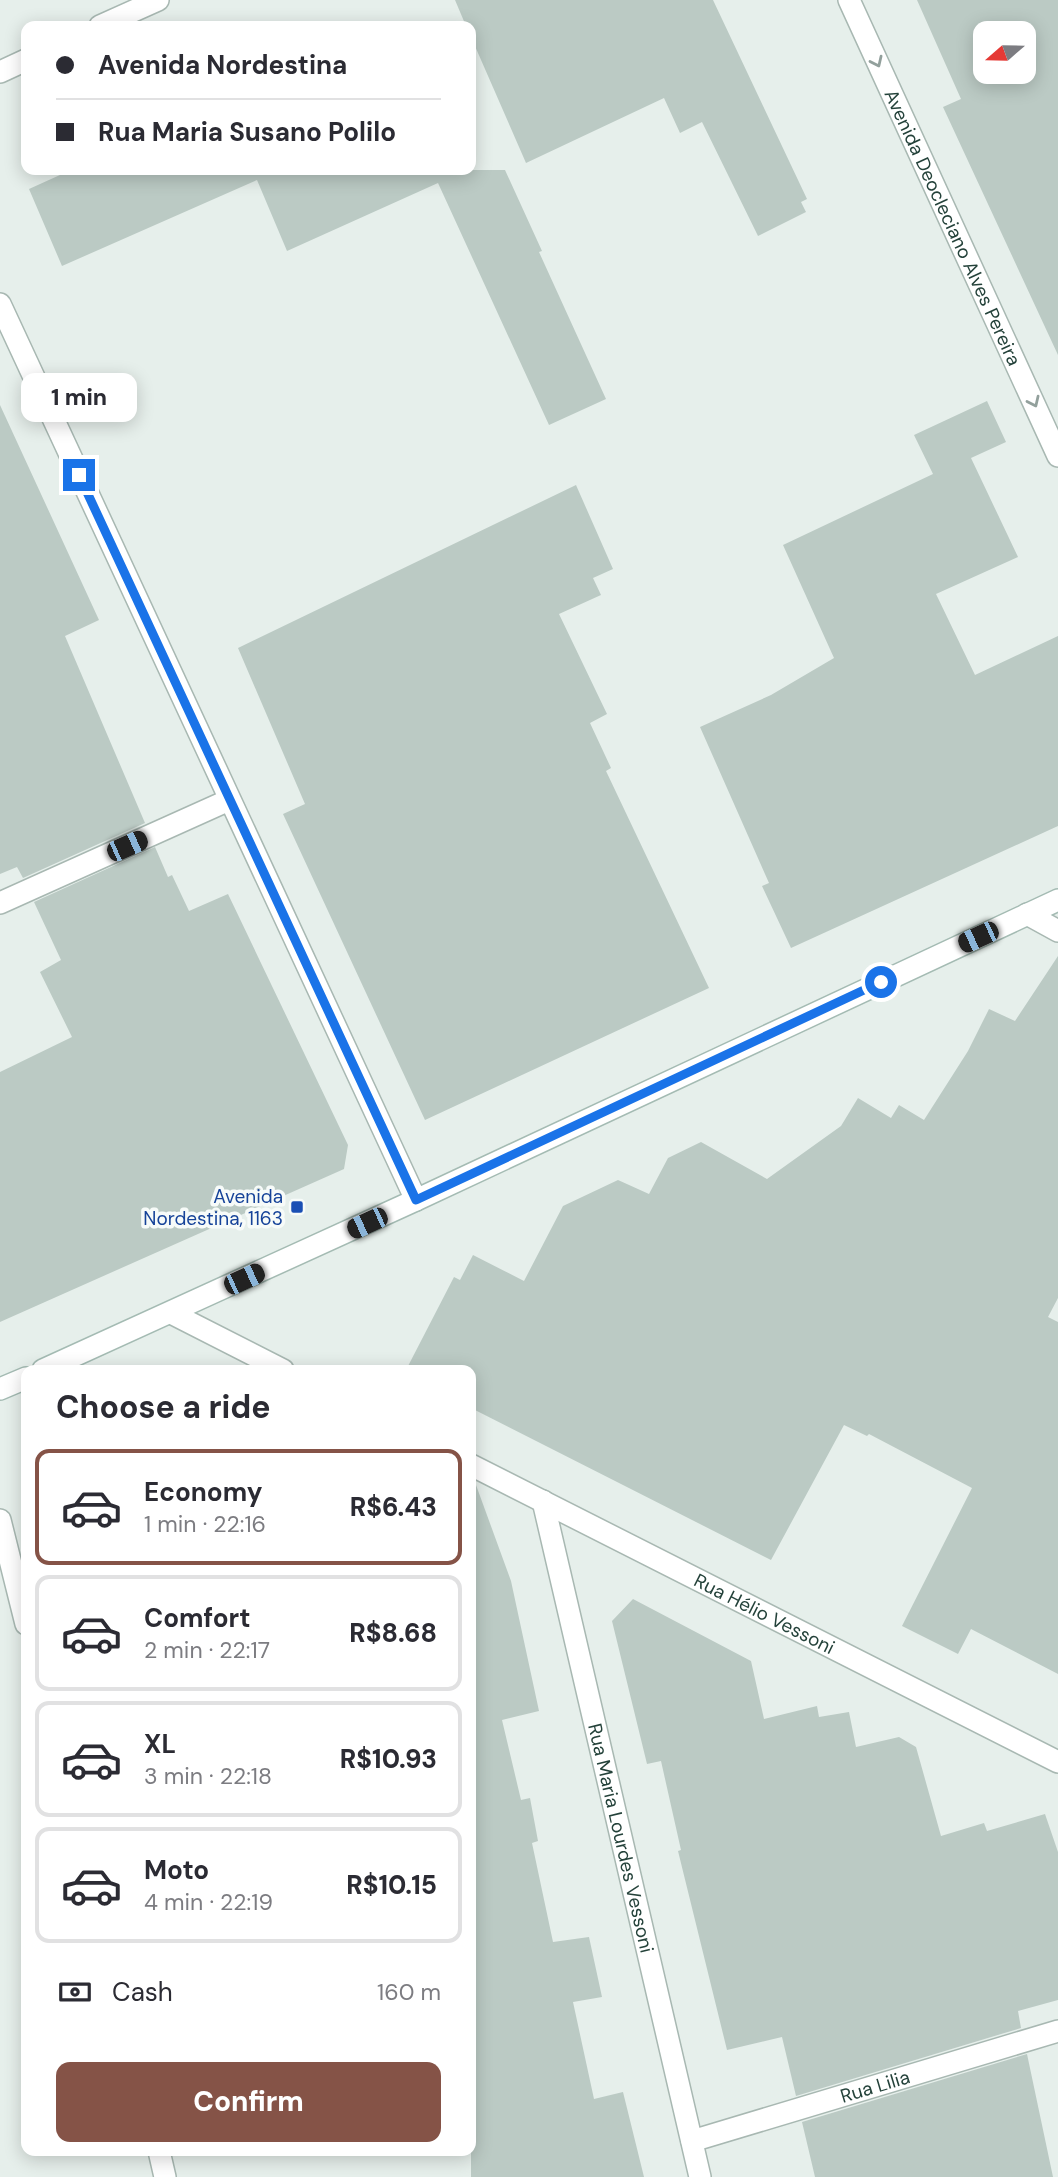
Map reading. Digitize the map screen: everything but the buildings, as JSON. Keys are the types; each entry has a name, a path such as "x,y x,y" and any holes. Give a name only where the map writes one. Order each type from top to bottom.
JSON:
{"street":[{"path":"111,21 158,0"},
{"name":"Avenida Deocleciano Alves Pereira","path":"849,0 1058,456"},
{"path":"0,72 21,62"},
{"path":"0,304 416,1200"},
{"path":"0,903 229,800"},
{"path":"54,1365 171,1314 1058,900"},
{"path":"1027,914 1058,931"},
{"path":"171,1314 273,1365"},
{"path":"0,1389 21,1380"},
{"name":"Rua Hélio Vessoni","path":"476,1468 1058,1762"},
{"name":"Rua Maria Lourdes Vessoni","path":"543,1501 700,2177"},
{"path":"0,1520 21,1604"},
{"name":"Rua Lilia","path":"692,2141 1058,2032"},
{"path":"157,2175 159,2156"}],"place":[{"name":"Avenida Nordestina, 1163","path":"297,1207"}],"route":[{"path":"79,475 416,1200 881,982"}]}
